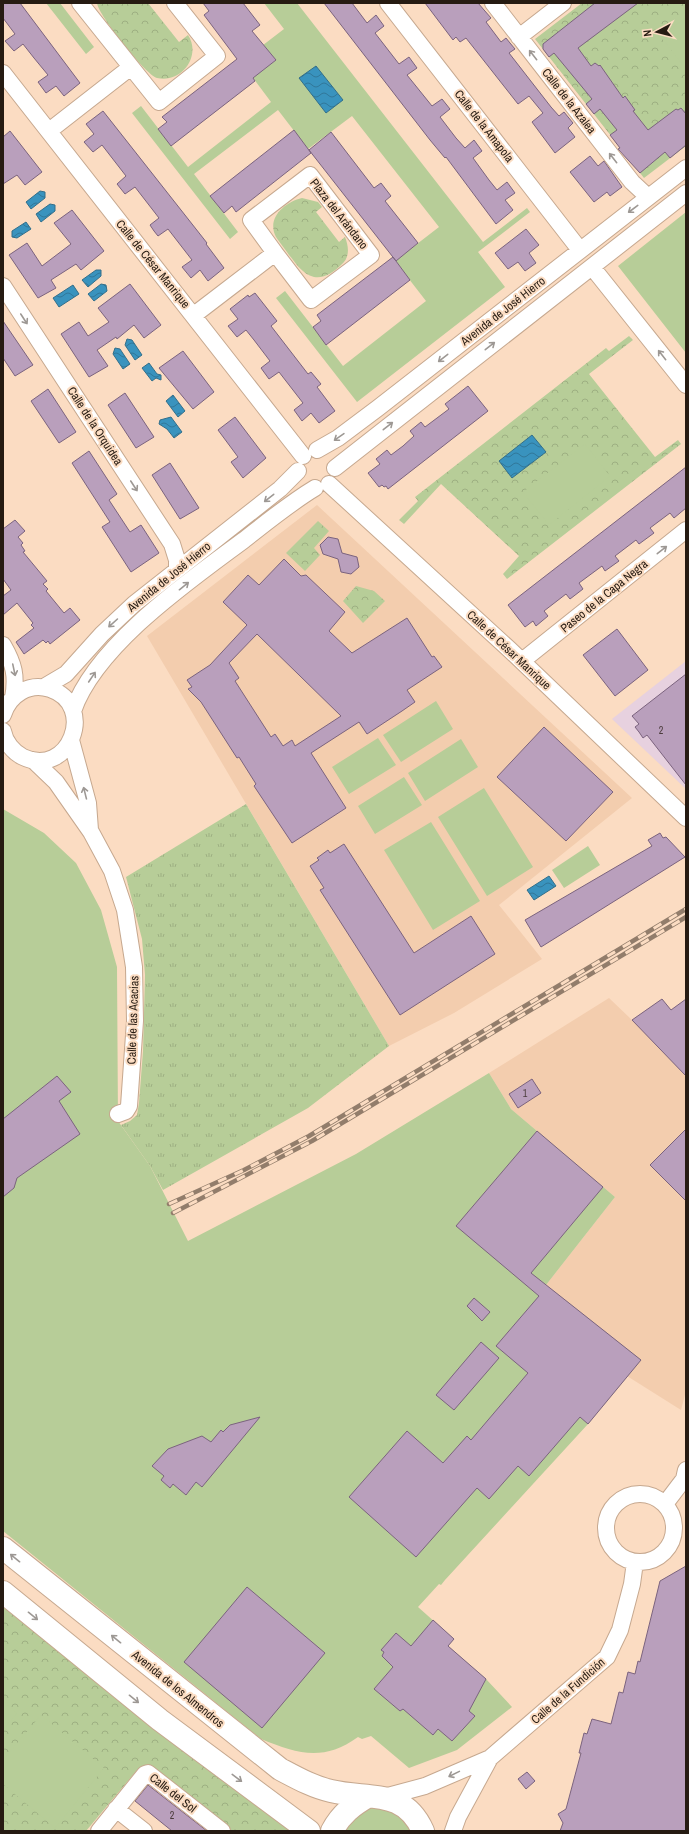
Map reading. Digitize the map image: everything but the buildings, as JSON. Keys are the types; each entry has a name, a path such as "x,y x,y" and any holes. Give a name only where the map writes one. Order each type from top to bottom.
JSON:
{"main road":[{"name":"Avenida de los Almendros","path":"3,1548 280,1769 316,1787 332,1792 376,1796 404,1805 420,1823 424,1831"},
{"path":"3,1592 160,1720 309,1831"},
{"path":"332,1831 339,1818 350,1807 376,1796"}],"street":[{"path":"80,3 159,102 217,56 175,3"},
{"name":"Calle de la Amapola","path":"388,3 580,250"},
{"name":"Calle de la Azalea","path":"493,3 632,182 648,197"},
{"path":"519,37 563,3"},
{"path":"49,131 131,67"},
{"name":"Calle de César Manrique","path":"3,73 194,314 310,453"},
{"name":"Avenida de José Hierro","path":"310,453 338,438 378,408 686,168"},
{"name":"Plaza del Arándano","path":"310,175 371,255 311,300 275,253 251,220 310,175"},
{"name":"Avenida de José Hierro","path":"335,468 686,193"},
{"path":"194,314 275,253"},
{"path":"592,267 686,385"},
{"name":"Calle de la Orquidea","path":"3,286 172,544 177,560 177,570"},
{"path":"310,453 326,453 330,457 335,468 334,477 322,486 304,483 298,471 300,460 310,453"},
{"name":"Avenida de José Hierro","path":"44,687 66,674 102,634 134,604 280,489 298,471"},
{"name":"Avenida de José Hierro","path":"73,711 84,689 97,669 116,646 144,619 215,561 322,486"},
{"name":"Calle de César Manrique","path":"322,486 522,661 686,818"},
{"name":"Paseo de la Capa Negra","path":"522,661 686,530"},
{"path":"3,645 12,659 15,678 13,698"},
{"path":"3,715 8,703 13,698 27,689 44,687 59,693 65,698 73,711 75,726 72,740 68,746 56,756 41,760 26,757 3,758"},
{"name":"Calle de las Acacias","path":"3,731 7,742 56,782 91,832 112,871 124,910 134,967 135,1021 129,1106 126,1111 118,1114"},
{"name":"Calle de las Acacias","path":"72,740 88,803 91,832"},
{"path":"665,1504 684,1479 686,1470"},
{"path":"635,1493 646,1493 656,1497 665,1504 671,1513 674,1523 673,1538 664,1552 645,1562 634,1562 620,1555 609,1544 606,1534 606,1523 609,1512 615,1503 624,1497 635,1493"},
{"name":"Calle de la Fundición","path":"376,1796 425,1786 490,1758 607,1657 620,1630 632,1584 634,1562"},
{"name":"Calle de la Fundición","path":"453,1831 458,1817 490,1758"},
{"name":"Calle del Sol","path":"99,1831 145,1774 148,1773 222,1831"},
{"name":"Calle de la Fundición","path":"441,1831 449,1810 465,1785 480,1776"},
{"path":"116,1809 144,1831"}],"shaded area":[{"path":"317,505 632,798 499,905 542,959 454,1013 389,1046 147,636"},
{"path":"686,661 686,789 612,719"},
{"path":"609,998 632,1020 662,999 671,1010 686,999 686,1391 681,1410 627,1376 546,1285 615,1197 511,1109 489,1073"}],"green space":[{"path":"46,3 60,3 94,47 86,54"},
{"path":"97,3 148,3 179,42 188,35 192,43 192,51 191,59 187,67 174,77 166,79 157,78 151,74 123,44 99,10"},
{"path":"264,3 297,3 483,242 527,208 530,212 478,252 505,287 357,402 276,298 285,291 343,366 426,301 395,261 439,227 352,116 308,149 278,110 194,174 238,232 230,239 132,113 141,106 188,167 271,102 241,62 284,29"},
{"path":"582,3 686,3 686,146 644,178 535,39"},
{"path":"686,17 686,69 661,37"},
{"path":"302,198 318,202 322,207 316,212 339,242 345,237 348,252 346,259 338,268 325,276 314,277 306,273 289,255 276,237 273,223 275,217 289,203"},
{"path":"686,212 686,353 618,266"},
{"path":"629,336 633,340 589,374 655,457 678,440 681,444 507,579 503,574 519,556 441,484 404,524 399,520 418,501 415,497 606,348 609,351"},
{"path":"585,444 610,476 549,525 523,492"},
{"path":"318,521 329,531 314,548 320,555 305,571 286,553"},
{"path":"356,586 374,591 385,601 363,623 343,601"},
{"path":"436,701 453,729 401,762 383,735"},
{"path":"378,738 396,765 349,794 332,767"},
{"path":"461,739 478,767 425,801 408,773"},
{"path":"404,777 422,805 375,834 358,806"},
{"path":"484,788 533,867 487,896 438,817"},
{"path":"246,804 389,1046 308,1108 163,1190 150,1166 121,1125 130,1121 137,1115 139,1103 143,1051 145,975 142,939 126,877"},
{"path":"3,809 44,833 76,863 101,910 117,967 118,1121 150,1166 188,1241 356,1154 489,1073 511,1109 615,1197 546,1285 641,1360 588,1424 441,1585 439,1584 418,1607 454,1639 448,1646 486,1679 512,1707 457,1750 409,1768 371,1736 362,1739 358,1737 345,1745 322,1753 299,1752 261,1739 3,1531"},
{"path":"431,822 480,901 433,930 384,850"},
{"path":"588,846 600,865 564,888 552,870"},
{"path":"3,1607 185,1750 294,1831 231,1831 152,1767 145,1765 138,1769 86,1831 3,1831"},
{"path":"3,1701 17,1713 3,1730"},
{"path":"41,1715 104,1768 55,1828 3,1784 3,1760"},
{"path":"373,1807 397,1812 414,1831 341,1831 361,1810"}],"water":[{"path":"316,66 343,100 326,113 299,78"},
{"path":"40,191 45,192 45,198 31,209 26,202"},
{"path":"50,204 55,205 55,211 41,222 36,214"},
{"path":"26,222 31,229 17,238 12,237 12,231"},
{"path":"96,270 101,270 101,276 88,287 82,280"},
{"path":"101,284 106,285 107,291 94,301 88,294"},
{"path":"73,285 79,294 59,307 53,298"},
{"path":"127,339 132,340 142,355 135,360 125,345"},
{"path":"115,348 120,349 130,364 123,369 113,354"},
{"path":"149,363 157,374 161,375 161,380 156,378 152,381 142,368"},
{"path":"173,395 185,411 178,417 166,401"},
{"path":"171,417 182,432 174,438 167,429 159,424 160,420"},
{"path":"532,435 546,452 512,478 499,461"},
{"path":"549,876 556,886 534,900 527,890"}],"railway":[{"path":"169,1204 244,1170 309,1136 686,909"},
{"path":"173,1213 312,1141 686,917"}]}
